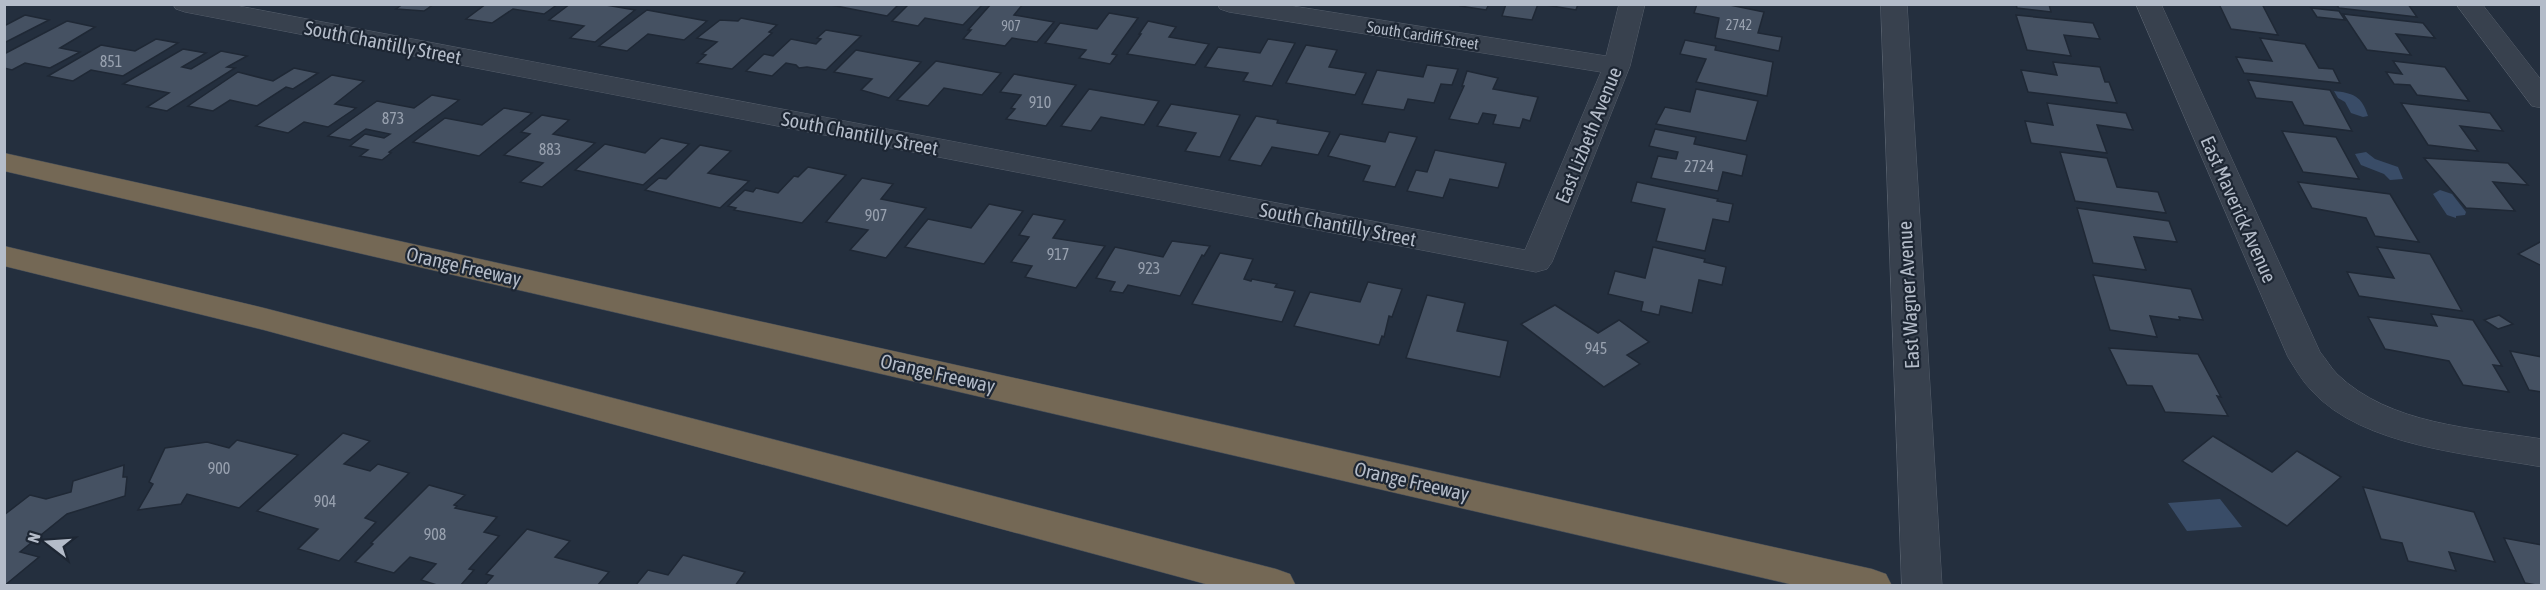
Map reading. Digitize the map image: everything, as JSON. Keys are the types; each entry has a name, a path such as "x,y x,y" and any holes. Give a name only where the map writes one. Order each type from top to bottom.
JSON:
{"highway":[{"name":"Orange Freeway","path":"4,162 1872,585"},
{"path":"4,256 264,319 1276,585"}],"street":[{"name":"South Chantilly Street","path":"185,4 268,11 1536,262"},
{"name":"South Cardiff Street","path":"1229,4 1617,66"},
{"name":"East Lizbeth Avenue","path":"1536,262 1617,66 1632,4"},
{"name":"East Wagner Avenue","path":"1894,4 1922,585"},
{"name":"East Maverick Avenue","path":"2148,4 2305,357 2322,381 2347,402 2381,418 2423,431 2541,453"},
{"path":"2468,4 2541,100"}],"water":[{"path":"2334,91 2356,97 2363,104 2368,116 2363,117 2351,113 2345,102 2338,98"},
{"path":"2366,152 2375,159 2398,167 2403,179 2390,180 2384,174 2361,165 2355,154"},
{"path":"2440,190 2452,194 2466,212 2465,215 2456,216 2456,218 2447,215 2433,194"},
{"path":"2220,499 2242,527 2187,531 2168,503"}],"building":[{"path":"403,4 434,4 424,11 396,9"},
{"path":"486,4 558,4 544,14 513,9 492,23 466,19"},
{"path":"570,4 600,4 635,10 595,42 570,38 584,26 549,20"},
{"path":"826,4 899,4 887,16"},
{"path":"909,4 983,4 963,25 925,18 918,26 892,21"},
{"path":"991,4 1023,4 1014,15 1054,22 1037,42 1012,38 1005,46 963,39"},
{"path":"1461,4 1489,4 1486,10 1460,6"},
{"path":"1506,4 1538,4 1532,20 1502,16"},
{"path":"1540,4 1578,4 1576,10"},
{"path":"1697,4 1725,4 1764,12 1758,33 1782,37 1779,51 1715,38 1719,18 1694,13"},
{"path":"2016,4 2049,4 2051,12 2017,8"},
{"path":"2219,4 2262,4 2278,35 2231,29"},
{"path":"2336,4 2408,4 2417,17 2339,8"},
{"path":"2311,8 2339,11 2345,20 2317,17"},
{"path":"647,10 707,21 684,40 648,34 627,51 599,46"},
{"path":"1109,13 1138,18 1112,54 1117,55 1110,64 1079,58 1086,50 1045,43 1060,23 1097,29"},
{"path":"2343,14 2423,23 2435,38 2396,34 2411,55 2367,50"},
{"path":"25,15 49,20 4,43 4,26"},
{"path":"2016,15 2093,23 2100,39 2064,35 2071,56 2027,50"},
{"path":"741,18 777,25 769,32 772,33 732,69 697,63 706,55 702,54 717,42 697,38 720,20 738,21"},
{"path":"67,21 95,27 60,48 80,52 50,68 25,63 12,70 4,68 4,54"},
{"path":"1148,21 1176,27 1169,37 1209,44 1195,65 1127,54"},
{"path":"826,30 861,36 826,70 799,68 786,63 772,76 746,71 764,54 773,56 791,39 816,44 821,39 817,38"},
{"path":"2260,38 2305,44 2319,68 2333,69 2340,83 2244,73 2236,57 2272,61"},
{"path":"156,39 178,43 123,76 91,70 73,81 48,76 101,45 135,51"},
{"path":"1268,39 1295,43 1272,86 1243,81 1248,73 1205,67 1218,47 1260,53"},
{"path":"1685,40 1716,46 1715,50 1773,62 1767,96 1696,82 1706,59 1680,54"},
{"path":"1306,45 1337,50 1329,67 1366,73 1355,95 1286,83"},
{"path":"183,49 206,53 182,67 191,69 221,51 247,56 227,67 235,68 167,111 147,107 169,93 123,84"},
{"path":"856,50 921,62 889,98 861,90 872,79 834,72"},
{"path":"936,61 1001,73 982,95 944,88 928,106 897,100"},
{"path":"2393,61 2445,67 2469,101 2417,95 2410,85 2394,84 2386,72 2402,74"},
{"path":"2053,62 2100,67 2105,82 2109,82 2117,103 2028,92 2021,70 2057,75"},
{"path":"1427,65 1458,69 1452,85 1441,84 1434,103 1408,99 1404,110 1362,104 1377,70 1423,77"},
{"path":"294,68 318,73 293,89 286,87 257,106 230,100 213,111 188,106 238,72 273,81"},
{"path":"1467,71 1498,78 1493,89 1538,97 1530,121 1523,119 1520,128 1493,124 1496,115 1483,113 1478,124 1449,119 1464,86 1462,86"},
{"path":"1014,74 1076,85 1046,126 1006,119 1015,109 1011,108 1021,95 1000,92"},
{"path":"332,75 364,81 335,104 356,108 328,127 304,122 288,133 256,126"},
{"path":"2248,80 2330,90 2352,131 2304,125 2292,102 2256,98"},
{"path":"1089,89 1159,101 1144,125 1101,117 1091,131 1061,126"},
{"path":"1696,89 1758,101 1746,141 1656,124 1665,107 1690,112"},
{"path":"432,95 459,100 389,152 391,153 382,160 360,156 368,150 350,146 365,134 384,138 390,134 366,129 350,140 328,136 377,101 414,108"},
{"path":"2047,103 2126,113 2133,130 2097,125 2107,153 2031,143 2025,121 2053,125"},
{"path":"2401,103 2490,113 2503,131 2460,126 2478,151 2428,145"},
{"path":"1171,104 1240,115 1220,157 1185,151 1196,133 1157,126"},
{"path":"504,108 532,113 479,156 413,142 445,118 482,125"},
{"path":"542,115 569,120 553,134 595,143 542,187 520,182 543,163 504,155 530,134 521,132"},
{"path":"1256,116 1278,120 1277,123 1330,132 1318,155 1272,147 1261,166 1229,160"},
{"path":"1655,129 1696,137 1694,144 1747,155 1742,176 1723,172 1718,191 1651,178 1658,156 1676,159 1678,152 1649,146"},
{"path":"2282,131 2336,137 2359,179 2303,172"},
{"path":"1389,132 1417,137 1395,187 1363,181 1370,166 1328,156 1340,134 1385,142"},
{"path":"661,138 689,144 643,185 575,170 605,144 645,153"},
{"path":"700,145 731,151 708,173 749,181 720,208 645,190 659,178 666,179"},
{"path":"1435,150 1506,163 1498,188 1450,179 1443,198 1407,191 1416,170 1427,172"},
{"path":"2060,152 2107,158 2117,187 2158,192 2166,213 2075,201"},
{"path":"2424,158 2508,163 2528,185 2493,182 2515,211 2466,208"},
{"path":"808,167 846,175 802,223 734,210 736,208 728,206 745,190 753,192 756,188 778,193 794,176 798,177"},
{"path":"862,178 893,184 881,199 926,208 886,258 850,250 868,230 826,222"},
{"path":"1637,182 1733,204 1729,222 1713,219 1705,251 1656,241 1665,209 1631,202"},
{"path":"2298,182 2390,194 2419,242 2375,236 2366,218 2312,208"},
{"path":"989,204 1023,211 984,264 905,247 928,219 971,228"},
{"path":"2077,208 2169,221 2177,242 2134,237 2146,270 2093,263"},
{"path":"1033,214 1065,220 1053,238 1105,246 1076,288 1025,277 1032,266 1011,262 1029,237 1019,235"},
{"path":"1172,241 1210,246 1204,256 1202,255 1180,296 1128,285 1123,293 1110,291 1115,282 1096,278 1115,247 1163,257"},
{"path":"2542,242 2542,266 2518,254"},
{"path":"1653,247 1705,259 1704,262 1726,267 1722,285 1699,280 1692,313 1661,306 1659,315 1641,311 1643,302 1608,294 1615,271 1645,278"},
{"path":"2377,247 2430,254 2462,311 2359,296 2347,272 2394,278"},
{"path":"1220,253 1253,259 1244,279 1277,284 1275,287 1295,291 1282,322 1192,304"},
{"path":"2093,275 2191,289 2203,320 2150,316 2157,337 2110,330"},
{"path":"1368,282 1402,289 1379,345 1294,326 1310,292 1360,302"},
{"path":"1427,295 1465,303 1457,331 1508,341 1500,377 1406,358"},
{"path":"1555,305 1598,333 1619,320 1649,342 1627,355 1640,364 1604,387 1521,324"},
{"path":"2431,314 2473,320 2502,366 2493,365 2509,392 2463,385 2449,361 2385,349 2368,317 2437,326"},
{"path":"2499,315 2513,324 2498,329 2484,320"},
{"path":"2109,348 2198,354 2221,397 2217,396 2228,416 2165,412 2152,386 2127,385"},
{"path":"2510,351 2542,357 2542,392 2529,390"},
{"path":"343,433 370,441 344,464 370,471 378,464 409,473 365,518 376,522 339,561 298,549 318,529 257,511"},
{"path":"2213,436 2272,472 2297,451 2341,477 2287,526 2182,461"},
{"path":"237,440 298,455 239,508 187,494 181,504 138,510 153,484 149,482 165,448 207,442 229,448"},
{"path":"124,465 123,477 127,477 125,496 67,514 20,552 39,557 4,586 4,515 30,495 46,499 71,492 73,481"},
{"path":"429,485 465,495 454,505 457,506 455,508 497,517 484,532 499,536 469,569 474,570 460,586 440,586 421,580 436,564 410,557 394,573 355,562 373,544 371,543"},
{"path":"2363,487 2474,512 2495,562 2449,552 2456,571 2408,561 2402,543 2381,539"},
{"path":"527,529 570,541 555,557 609,572 597,586 484,586 493,576 486,574"},
{"path":"2504,538 2542,545 2542,586 2525,583"},
{"path":"683,555 745,572 735,586 635,586 648,570 668,575"}]}
